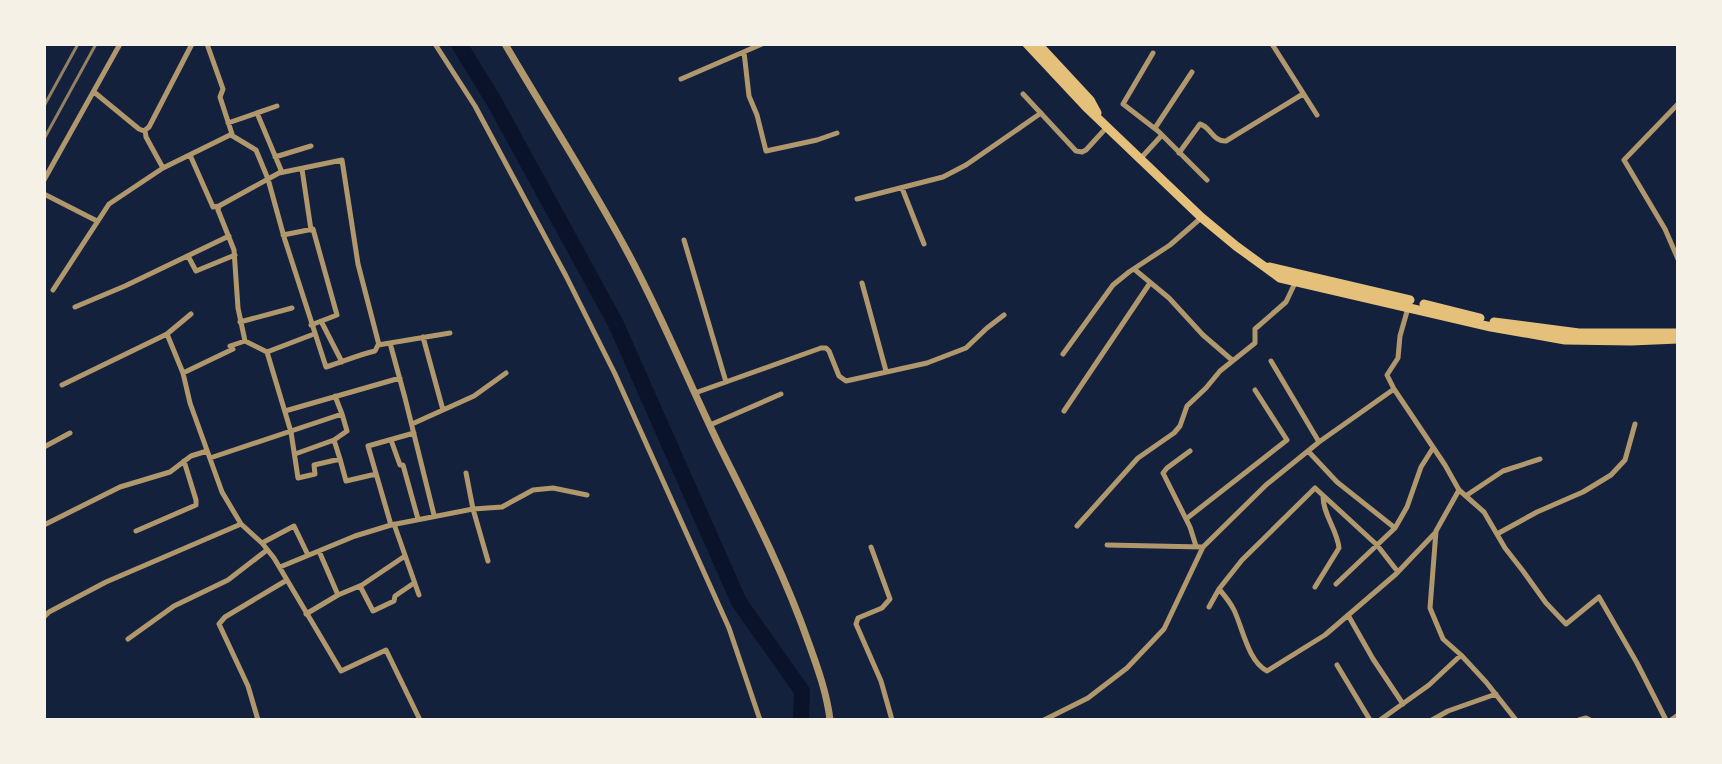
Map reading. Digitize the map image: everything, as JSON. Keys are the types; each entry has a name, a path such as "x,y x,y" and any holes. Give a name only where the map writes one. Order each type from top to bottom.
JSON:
{"highway":[{"path":"1027,44 1086,107 1201,217 1280,278 1543,329 1610,334 1678,333"},
{"path":"1038,44 1090,100 1098,117"},
{"path":"1261,265 1491,327 1565,340 1678,339"}],"street":[{"path":"44,180 120,44"},
{"path":"163,168 145,130 192,44"},
{"path":"207,44 223,89 220,97 231,135 256,150 268,179 326,367 375,351 379,345 450,333"},
{"path":"435,44 475,106 615,374 729,628 760,720"},
{"path":"505,44 628,252 661,318 761,527 803,626 822,681 830,720"},
{"path":"681,79 762,44"},
{"path":"1272,44 1317,115"},
{"path":"744,52 749,96 766,151 837,133"},
{"path":"1153,53 1123,104 1155,128 1207,180"},
{"path":"1155,128 1192,72"},
{"path":"94,92 139,129 145,130"},
{"path":"1023,94 1079,152 1086,150 1108,126"},
{"path":"1179,153 1200,124 1217,139 1226,141 1303,94"},
{"path":"1678,104 1624,160 1665,229 1678,259"},
{"path":"228,123 277,106"},
{"path":"257,113 281,170 279,173"},
{"path":"857,199 943,177 966,165 1041,113"},
{"path":"53,290 109,204 163,168 231,135"},
{"path":"1140,159 1162,135"},
{"path":"275,157 311,146"},
{"path":"190,155 213,207 279,173 342,160 358,264 379,345"},
{"path":"302,169 311,230 337,315 311,325"},
{"path":"902,188 924,244"},
{"path":"44,194 97,221"},
{"path":"219,206 235,255 236,297 245,341"},
{"path":"1063,354 1121,278 1170,245 1201,217"},
{"path":"283,235 311,230"},
{"path":"75,307 229,236"},
{"path":"684,240 726,382"},
{"path":"188,256 196,271 235,255"},
{"path":"1134,269 1232,360"},
{"path":"1077,526 1138,458 1174,433 1187,406 1217,374 1255,343 1255,329 1286,302 1295,282"},
{"path":"862,283 886,371"},
{"path":"1064,411 1150,283"},
{"path":"1409,303 1398,358 1387,375 1459,490 1484,512 1546,603 1566,624 1599,597 1668,720 1678,715"},
{"path":"240,322 292,308"},
{"path":"62,385 167,334 191,314"},
{"path":"695,393 821,348 829,351 843,381 927,363 966,348 1004,315"},
{"path":"321,321 342,362"},
{"path":"167,334 222,492 241,524 262,543 280,567 341,671 386,650 420,720"},
{"path":"267,352 314,334"},
{"path":"423,337 443,410"},
{"path":"183,373 233,349 230,346 245,341 267,352 291,432 298,478 315,474 314,465 340,459"},
{"path":"390,343 434,515"},
{"path":"1271,361 1319,442"},
{"path":"412,424 474,396 506,373"},
{"path":"285,411 400,378"},
{"path":"1044,720 1088,698 1127,668 1164,629 1203,547 1266,485 1319,442 1394,389"},
{"path":"1186,519 1287,440 1255,390"},
{"path":"710,425 781,394"},
{"path":"295,454 334,440 347,431 335,396"},
{"path":"210,458 342,414"},
{"path":"1497,534 1611,475 1625,460 1635,424"},
{"path":"44,447 70,433"},
{"path":"414,433 368,446 419,595"},
{"path":"334,440 346,481 376,474"},
{"path":"391,440 400,465 403,465 418,519"},
{"path":"1336,584 1395,528 1407,507 1421,467 1433,448"},
{"path":"44,525 120,487 170,472 191,456 207,451"},
{"path":"1190,451 1163,473 1193,533 1196,546"},
{"path":"1308,451 1337,482 1395,528"},
{"path":"1467,495 1503,471 1540,459"},
{"path":"136,531 196,505 184,461"},
{"path":"466,473 488,561"},
{"path":"280,567 355,536 434,515 502,507 533,490 553,488 587,495"},
{"path":"1209,607 1219,589 1252,549 1316,488 1377,545 1398,572"},
{"path":"1219,589 1232,607 1252,654 1265,671 1269,670 1312,645 1398,572 1436,531 1459,490"},
{"path":"1315,587 1339,548 1339,541 1324,509 1323,495"},
{"path":"44,617 106,582 241,524"},
{"path":"262,543 294,526 308,555"},
{"path":"1436,531 1430,608 1443,639 1461,655 1516,720"},
{"path":"1107,545 1203,547"},
{"path":"871,547 890,599 882,608 858,618 856,624 881,681 892,720"},
{"path":"128,639 174,606 228,580 267,550"},
{"path":"319,551 338,595"},
{"path":"306,614 360,586 405,556"},
{"path":"258,720 248,686 219,624 225,617 287,580"},
{"path":"360,586 373,611 394,601 395,596 414,583"},
{"path":"1348,615 1403,704"},
{"path":"1380,720 1429,685 1461,655"},
{"path":"1337,665 1370,720"},
{"path":"1432,720 1496,694"},
{"path":"1579,720 1590,720"}],"waterway":[{"path":"459,44 495,103 616,324 739,602 802,691 801,720"}],"railway":[{"path":"44,106 78,44"},
{"path":"44,139 96,44"}]}
